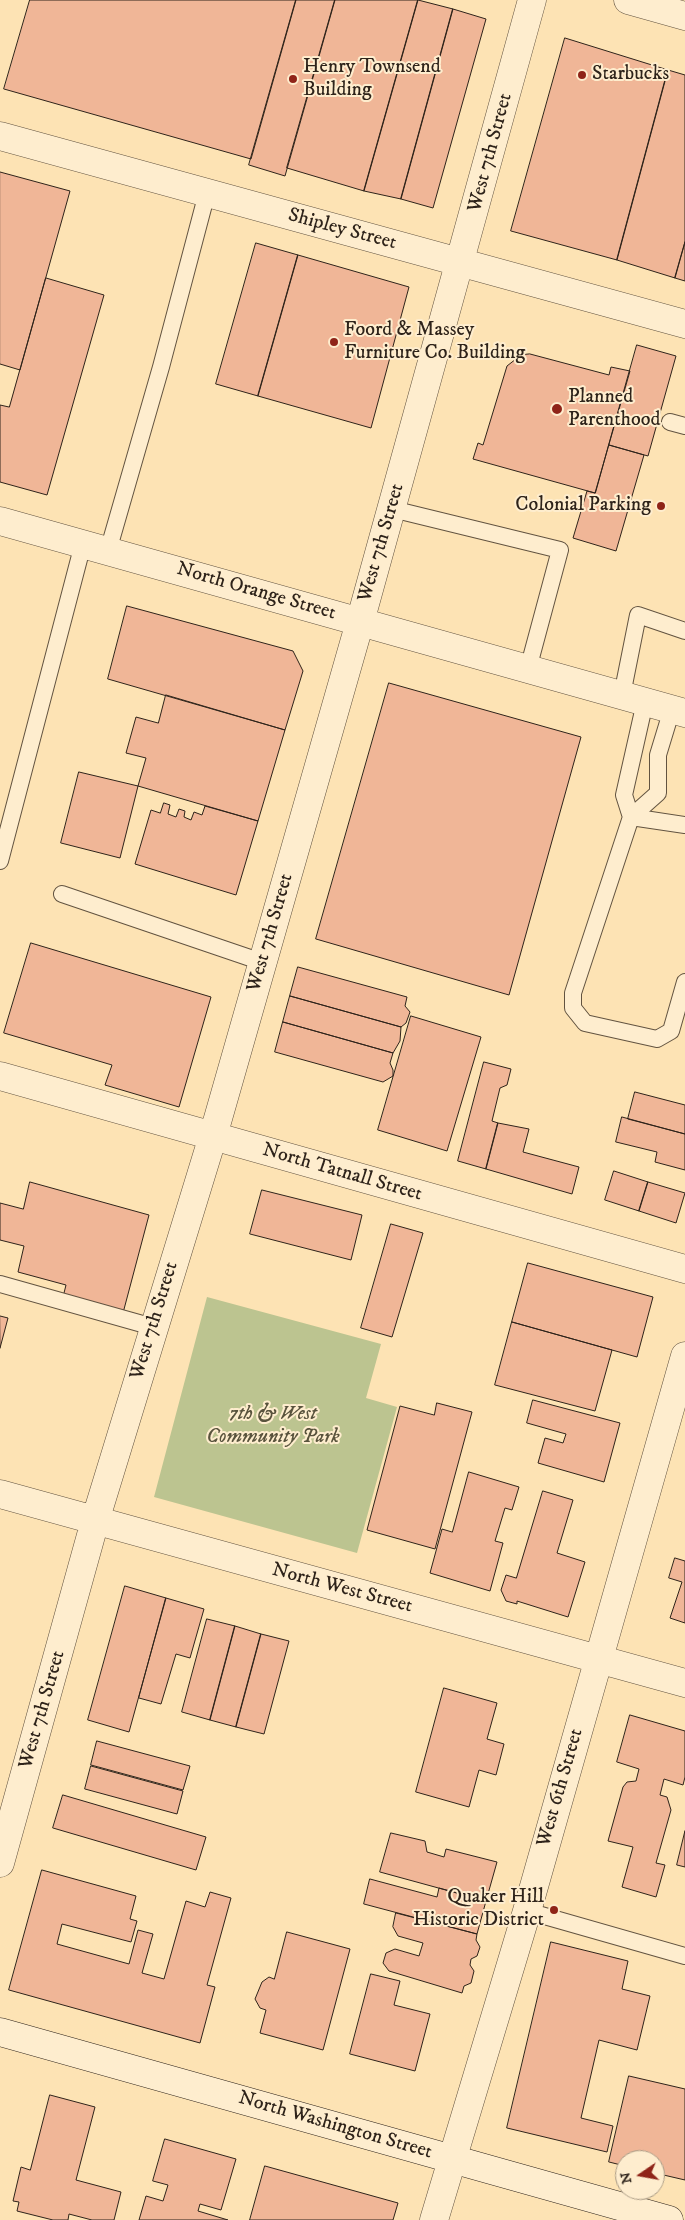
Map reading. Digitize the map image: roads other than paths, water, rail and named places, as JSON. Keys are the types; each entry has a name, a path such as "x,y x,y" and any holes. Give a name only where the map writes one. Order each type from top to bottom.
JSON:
{"street":[{"name":"West 7th Street","path":"0,1862 95,1521 213,1136 360,622 461,263 532,0"},
{"path":"628,0 685,16"},
{"name":"Shipley Street","path":"0,136 685,324"},
{"name":"North Orange Street","path":"0,521 679,711"},
{"name":"North Tatnall Street","path":"0,1076 685,1269"},
{"name":"West 6th Street","path":"434,2220 527,1911 597,1659 685,1356"},
{"name":"North West Street","path":"0,1494 685,1684"},
{"name":"North Washington Street","path":"0,2032 669,2220"}],"lane":[{"path":"0,861 96,548 162,367 207,193"},
{"path":"392,509 560,550 528,669"},
{"path":"631,817 624,795 634,698 638,615 685,631"},
{"path":"679,711 658,755 658,793 631,817 573,993 573,1008 584,1023 657,1039 671,1031 685,982"},
{"path":"631,817 685,825"},
{"path":"62,894 262,962"},
{"path":"0,1284 153,1327"},
{"path":"527,1911 685,1956"}],"place":[{"name":"Starbucks","path":"582,75"},
{"name":"Henry Townsend Building","path":"293,79"},
{"name":"Foord & Massey Furniture Co. Building","path":"334,342"},
{"name":"Planned Parenthood","path":"557,409"},
{"name":"Colonial Parking","path":"661,506"},
{"name":"Quaker Hill Historic District","path":"554,1910"}],"park label":[{"name":"7th & West Community Park","path":"273,1426"}]}
